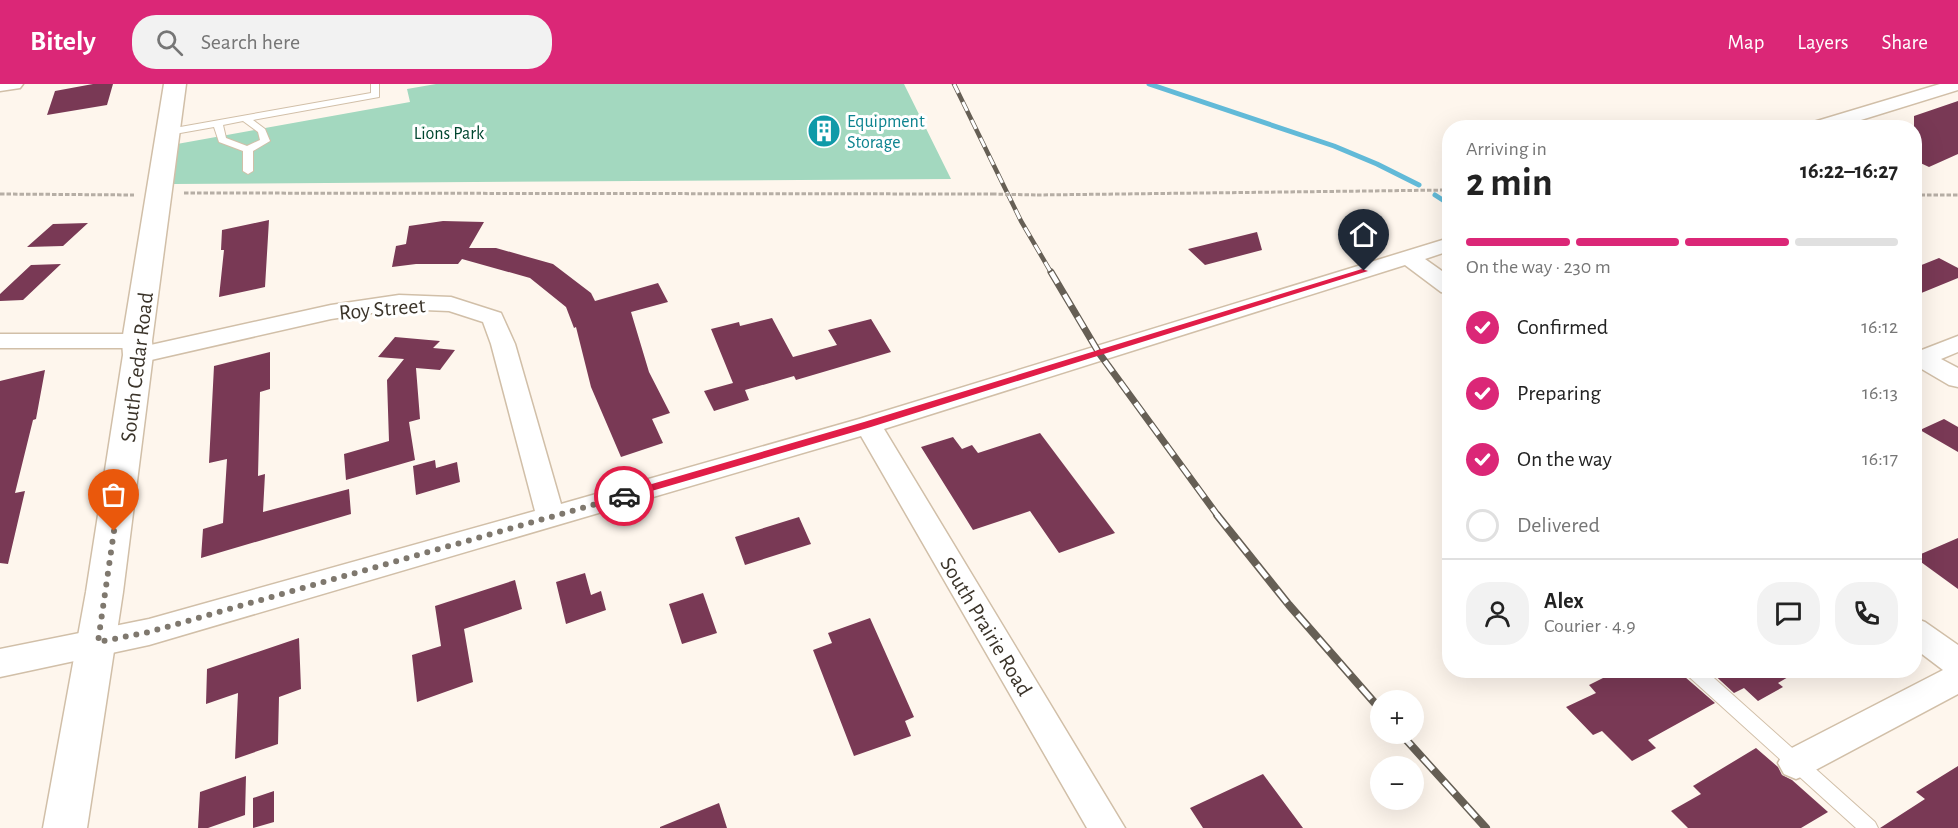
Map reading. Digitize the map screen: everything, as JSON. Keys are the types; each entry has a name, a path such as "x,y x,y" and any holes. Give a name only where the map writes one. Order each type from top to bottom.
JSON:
{"main road":[{"name":"South Cedar Road","path":"65,828 98,642 175,84"}],"street":[{"path":"0,86 14,84"},
{"path":"1840,120 1958,84"},
{"path":"0,663 149,632 551,517 867,425 1442,246"},
{"path":"1409,257 1442,282"},
{"name":"Roy Street","path":"138,348 331,312 399,302 451,303 493,318 503,344 551,517"},
{"path":"0,341 138,348"},
{"path":"1922,358 1958,343"},
{"path":"1922,362 1958,379"},
{"name":"South Prairie Road","path":"867,425 1107,828"},
{"path":"1922,637 1958,663"},
{"path":"1796,763 1958,678"}],"lane":[{"path":"168,132 376,95 375,84"},
{"path":"218,123 222,140 248,150 265,141 262,131 246,118"},
{"path":"248,150 248,171"},
{"path":"1702,678 1869,828"}],"path":[{"path":"182,193 1037,195 1442,190"},
{"path":"0,194 136,195"},
{"path":"1922,195 1958,195"}],"green space":[{"name":"Lions Park","path":"436,84 904,84 951,179 173,184 177,144 410,102 407,89"}],"building":[{"path":"93,84 113,84 107,105 47,115 55,91"},
{"path":"1958,101 1958,154 1929,167 1922,164 1922,120 1914,120 1914,116"},
{"path":"269,220 265,287 219,297 224,250 221,250 222,230"},
{"path":"443,221 484,222 469,248 496,248 553,264 591,293 595,301 658,283 668,302 631,312 649,372 670,413 652,419 663,443 621,457 591,387 576,327 574,328 566,307 530,278 462,259 458,264 416,264 392,267 396,246 406,244 409,226"},
{"path":"88,223 63,246 27,247 53,224"},
{"path":"1257,232 1262,250 1205,265 1188,249"},
{"path":"1939,258 1958,268 1958,278 1922,293 1922,265"},
{"path":"61,264 23,300 0,301 0,294 31,265"},
{"path":"772,318 793,357 837,345 828,330 871,319 891,352 796,380 794,376 745,390 749,400 714,411 704,391 733,383 711,329 739,322 740,326"},
{"path":"395,337 440,341 433,348 455,350 440,370 416,368 420,419 409,422 415,460 346,480 344,454 389,441 387,380 404,359 378,357"},
{"path":"270,352 270,389 260,392 258,476 265,474 263,512 349,489 351,514 201,558 203,529 223,523 227,459 209,463 214,366"},
{"path":"45,370 36,419 33,420 15,493 25,491 8,564 0,563 0,381"},
{"path":"1944,419 1958,427 1958,452 1922,431 1922,429"},
{"path":"1040,433 1115,533 1059,553 1030,511 973,530 921,447 953,437 962,449 972,445 978,453"},
{"path":"435,460 436,468 457,462 460,482 416,495 413,466"},
{"path":"799,517 811,544 745,565 735,537"},
{"path":"1958,538 1958,589 1922,563 1922,554"},
{"path":"585,573 591,595 601,591 606,610 566,624 556,582"},
{"path":"515,580 522,609 464,629 473,682 417,702 412,655 441,646 435,606"},
{"path":"703,593 717,633 682,644 669,604"},
{"path":"870,618 914,717 905,721 911,736 854,756 813,650 832,643 828,633"},
{"path":"299,638 301,689 279,697 278,744 235,759 238,693 206,704 207,669"},
{"path":"1603,678 1686,678 1715,703 1648,740 1656,748 1632,761 1602,731 1593,735 1566,707 1596,693 1589,685"},
{"path":"1718,678 1786,678 1778,683 1783,687 1758,701 1744,688 1734,693"},
{"path":"1756,748 1778,767 1782,775 1792,780 1828,812 1801,828 1688,828 1671,811 1701,794 1693,786"},
{"path":"1958,766 1958,828 1880,828 1925,799 1916,792"},
{"path":"1263,774 1303,828 1203,828 1190,808"},
{"path":"246,776 245,815 208,828 198,828 200,792"},
{"path":"274,791 274,822 253,828 253,798"},
{"path":"719,803 727,828 660,828 660,827"}],"waterway":[{"path":"1149,84 1334,146 1419,185"},
{"path":"1435,195 1442,200"}],"railway":[{"path":"954,84 1021,221 1052,274"},
{"path":"1051,272 1099,353 1218,516"},
{"path":"1217,515 1289,605 1370,698"},
{"path":"1410,744 1486,828"}],"way so far":[{"path":"114,531 98,642 149,632 624,496"}],"place":[{"name":"Equipment Storage","path":"824,131"}],"route":[{"path":"624,496 867,425 1364,271"}]}
